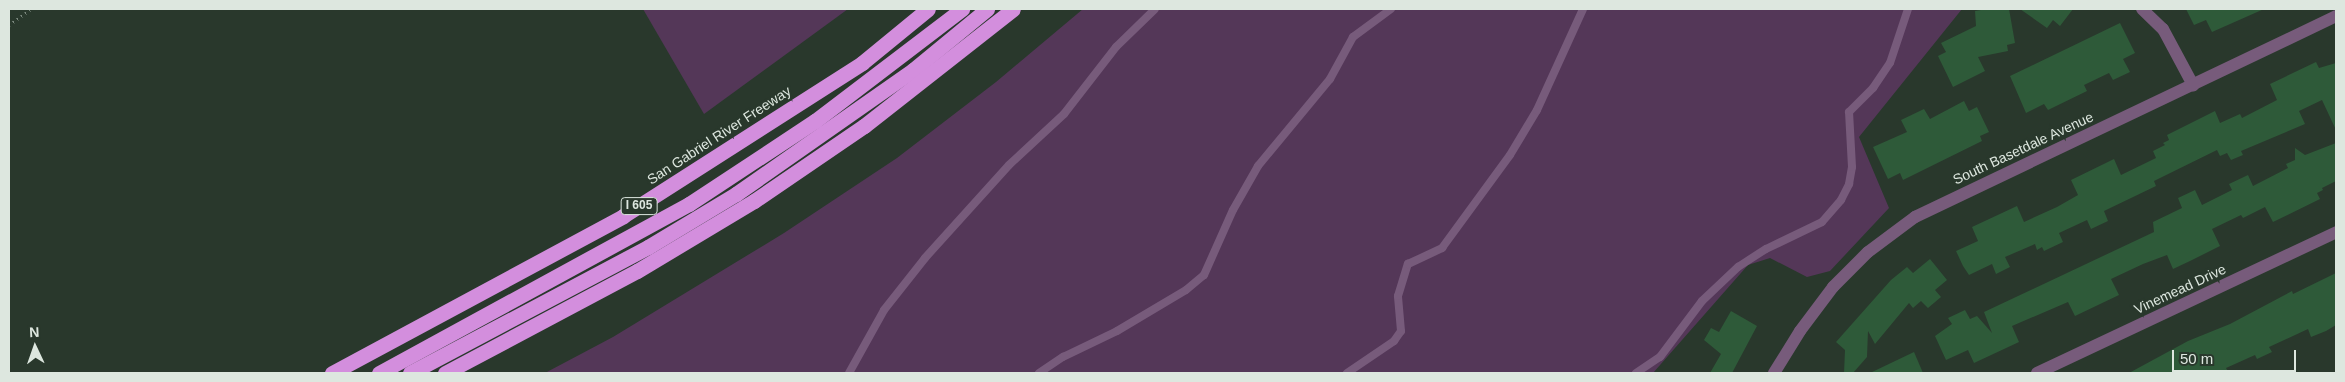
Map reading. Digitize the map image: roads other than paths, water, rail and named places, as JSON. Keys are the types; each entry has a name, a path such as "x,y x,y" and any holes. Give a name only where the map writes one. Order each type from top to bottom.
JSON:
{"highway":[{"name":"San Gabriel River Freeway","path":"332,373 623,216 862,63 928,9"},
{"path":"379,373 689,204 815,121 962,9"},
{"path":"410,373 648,247 736,194 913,70 987,9"},
{"path":"445,373 637,271 754,201 864,126 1013,9"}],"street":[{"path":"2142,9 2163,29 2193,86"},
{"name":"South Basetdale Avenue","path":"1774,373 1800,332 1833,287 1868,252 1915,217 2193,86 2336,16"},
{"name":"Vinemead Drive","path":"2037,373 2336,232"}],"lane":[{"path":"850,373 884,310 919,265 1008,165 1064,114 1116,47 1155,9"},
{"path":"1039,373 1063,356 1117,332 1186,290 1204,275 1233,210 1258,166 1330,79 1353,37 1391,9"},
{"path":"1348,373 1394,341 1400,332 1398,296 1408,264 1442,248 1510,155 1537,110 1583,9"},
{"path":"1636,373 1660,357 1702,300 1738,267 1766,249 1822,222 1840,200 1849,184 1852,167 1848,112 1873,88 1890,63 1908,9"}]}
